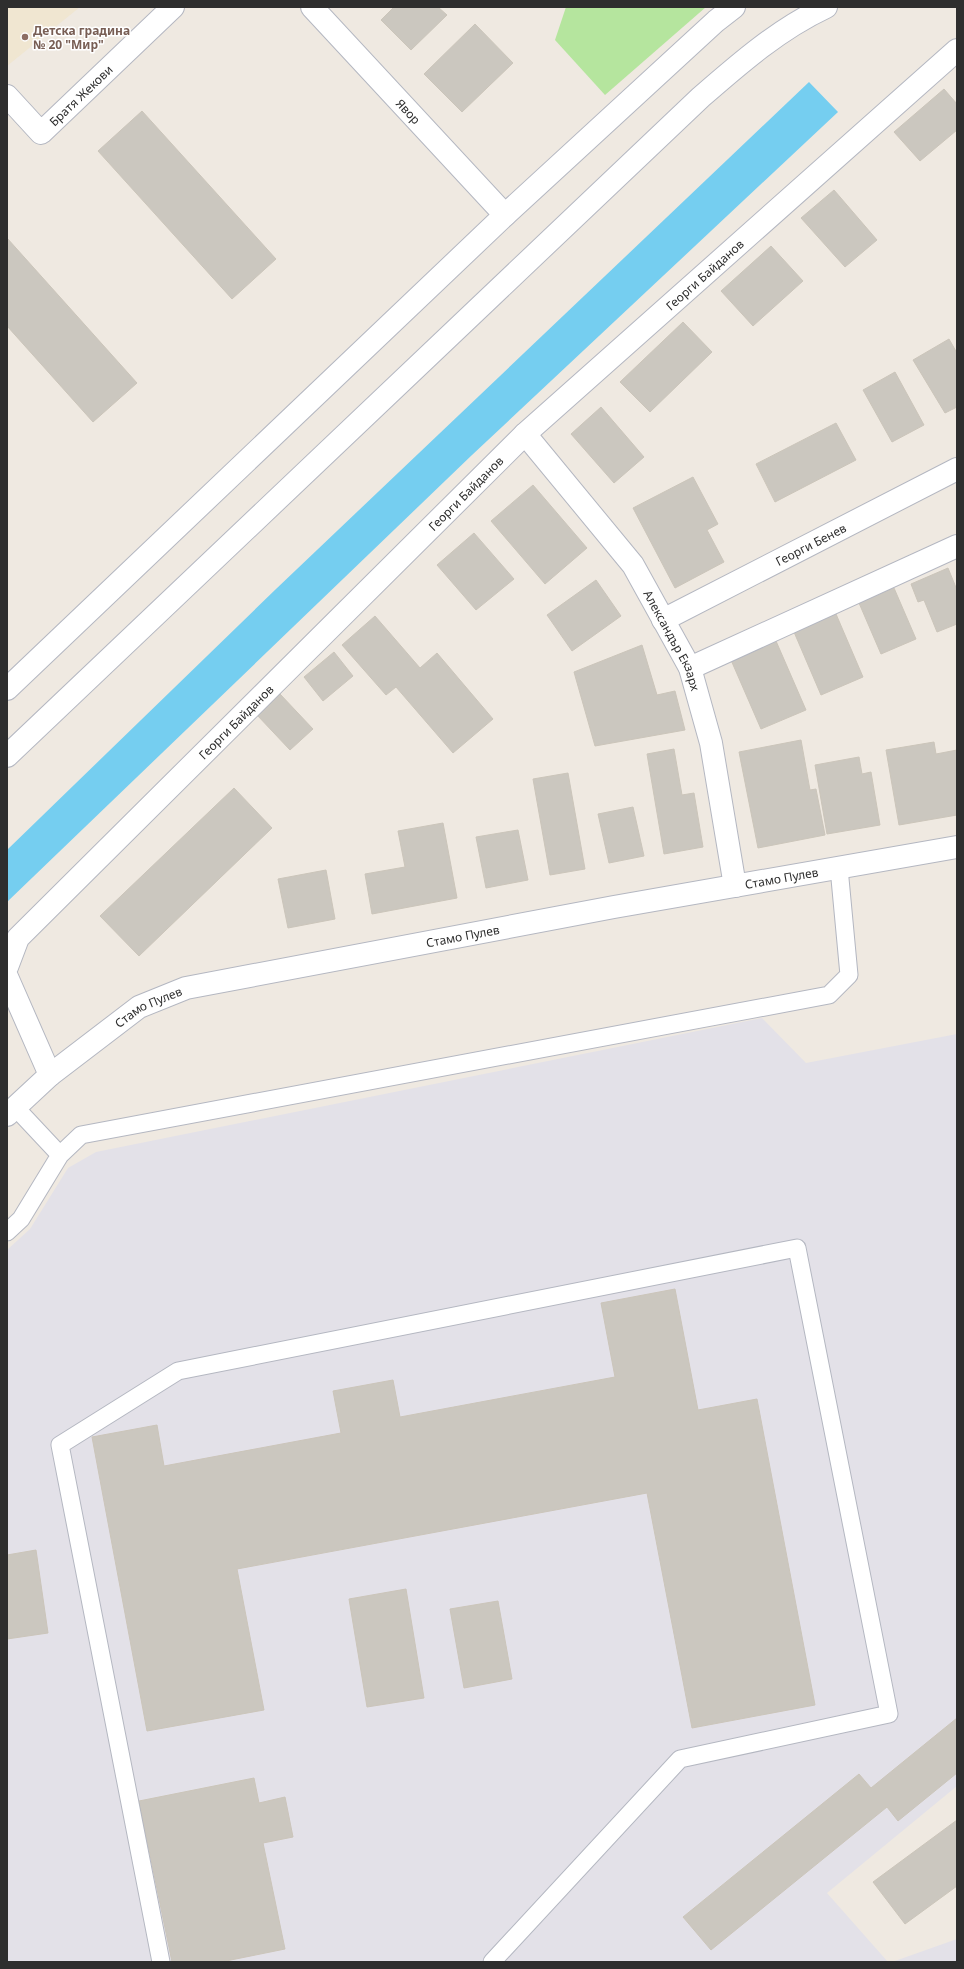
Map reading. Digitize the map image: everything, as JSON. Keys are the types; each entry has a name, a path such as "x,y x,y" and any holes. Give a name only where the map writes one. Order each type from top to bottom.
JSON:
{"street":[{"name":"Братя Жекови","path":"7,96 41,133 173,7"},
{"name":"Явор","path":"312,7 505,215"},
{"path":"7,689 505,215 716,21 734,7"},
{"path":"7,756 701,97 768,42 793,24 826,7"},
{"name":"Георги Байданов","path":"7,967 18,938 525,434 957,50"},
{"name":"Александър Екзарх","path":"525,434 633,565 690,668 711,743 735,886"},
{"name":"Георги Бенев","path":"664,620 957,469"},
{"path":"690,668 957,546"},
{"name":"Стамо Пулев","path":"11,1111 50,1075 139,1007 186,988 735,886 957,847"},
{"path":"7,977 50,1075"}],"lane":[{"path":"7,1232 21,1219 60,1155 81,1135 829,995 849,975 839,868"},
{"path":"11,1111 60,1155"},
{"path":"161,1962 60,1445 178,1371 797,1248 889,1714 680,1759 492,1962"}],"shaded area":[{"name":"Детска градина № 20 \"Мир\"","path":"7,7 80,7 7,66"},
{"path":"762,1018 806,1063 957,1034 957,1786 827,1893 888,1962 7,1962 7,1250 30,1229 68,1168 96,1152"},
{"path":"957,1939 957,1962 892,1962"}],"green space":[{"path":"566,7 706,7 605,95 555,40"}],"water":[{"path":"809,82 838,112 472,455 7,902 7,850 276,589"}],"building":[{"path":"394,7 438,7 447,15 411,50 381,20"},
{"path":"475,24 513,63 462,112 424,74"},
{"path":"944,89 957,104 957,130 920,161 894,132"},
{"path":"142,111 276,259 232,299 98,151"},
{"path":"834,190 877,240 845,267 801,218"},
{"path":"7,238 137,383 93,422 7,326"},
{"path":"771,246 803,281 753,326 721,291"},
{"path":"683,322 712,352 650,412 620,382"},
{"path":"949,339 957,353 957,407 945,413 913,360"},
{"path":"895,372 924,425 892,442 863,390"},
{"path":"601,407 644,457 614,483 571,434"},
{"path":"836,423 856,460 775,502 756,464"},
{"path":"693,477 718,524 707,530 724,562 675,588 633,508"},
{"path":"533,485 587,548 545,584 491,521"},
{"path":"474,533 514,579 476,610 437,565"},
{"path":"948,568 957,590 957,624 937,632 924,600 918,602 911,584"},
{"path":"596,580 621,616 572,651 547,615"},
{"path":"894,588 916,639 881,654 859,603"},
{"path":"836,614 863,677 821,695 794,632"},
{"path":"375,616 420,668 437,653 493,719 453,753 396,687 386,695 342,645"},
{"path":"776,641 806,710 761,729 731,660"},
{"path":"642,645 657,695 675,691 685,730 595,746 574,672"},
{"path":"334,652 353,676 323,701 304,677"},
{"path":"280,694 313,729 290,750 257,715"},
{"path":"801,740 810,790 816,789 825,835 758,848 739,752"},
{"path":"934,742 936,754 957,750 957,815 899,825 886,750"},
{"path":"674,749 682,795 694,793 703,847 664,854 647,754"},
{"path":"859,757 862,774 871,772 880,825 827,834 815,765"},
{"path":"568,773 585,869 550,875 533,779"},
{"path":"234,788 272,828 139,956 100,916"},
{"path":"633,807 644,856 609,863 598,814"},
{"path":"443,823 457,898 372,914 365,874 405,867 398,831"},
{"path":"518,830 528,880 486,888 476,837"},
{"path":"326,870 335,919 288,928 278,879"},
{"path":"675,1289 698,1410 757,1399 815,1705 692,1728 647,1493 237,1569 264,1710 147,1731 92,1437 157,1425 164,1466 341,1433 333,1391 393,1380 400,1417 615,1377 601,1303"},
{"path":"36,1550 48,1633 7,1639 7,1555"},
{"path":"406,1589 424,1698 367,1707 349,1599"},
{"path":"498,1601 512,1679 464,1688 450,1609"},
{"path":"957,1718 957,1773 898,1821 887,1807 711,1950 683,1917 859,1774 871,1788"},
{"path":"254,1778 259,1803 285,1797 293,1837 263,1843 285,1949 221,1962 172,1962 139,1801"},
{"path":"957,1820 957,1886 905,1924 873,1882"}],"place":[{"name":"Детска градина № 20 \"Мир\"","path":"25,37"}]}
